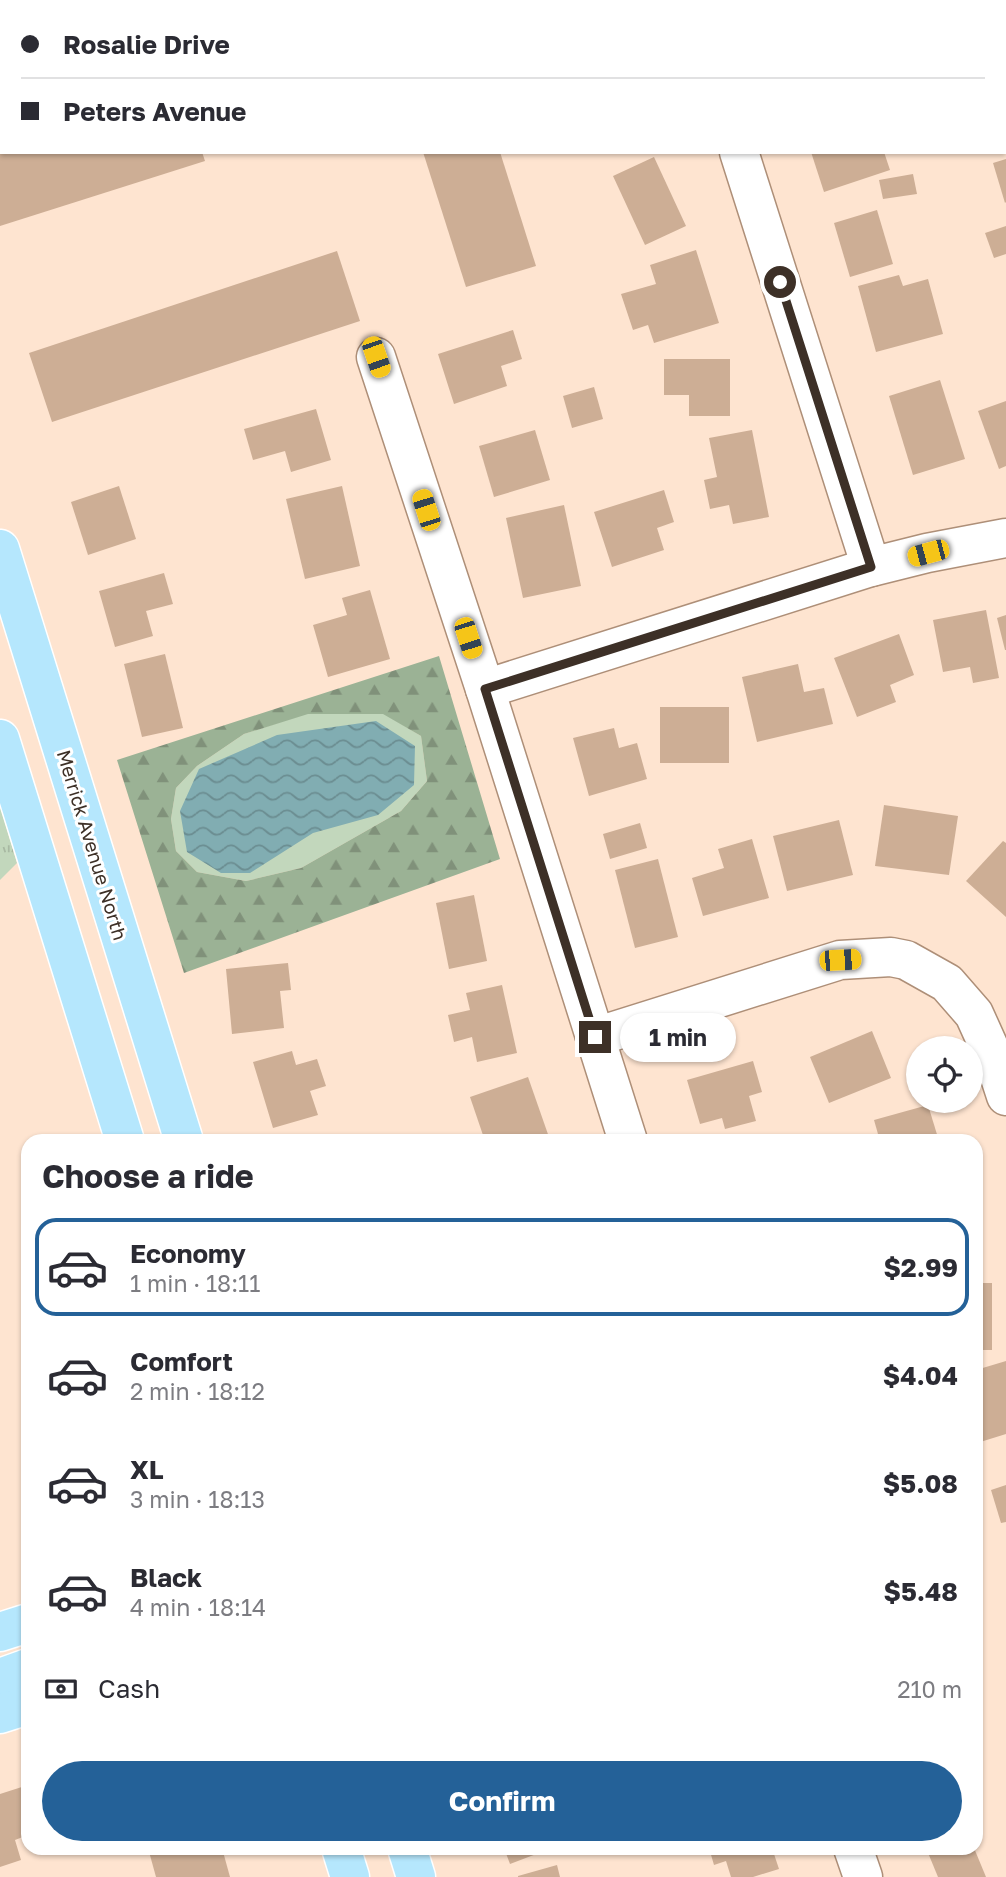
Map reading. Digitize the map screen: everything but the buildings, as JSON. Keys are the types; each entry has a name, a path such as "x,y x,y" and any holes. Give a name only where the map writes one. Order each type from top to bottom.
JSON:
{"main road":[{"name":"Merrick Avenue North","path":"0,549 182,1134"},
{"path":"0,739 123,1134"},
{"path":"0,1632 21,1625"},
{"path":"0,1678 21,1670"},
{"path":"0,1714 21,1707"},
{"path":"343,1855 349,1877"},
{"path":"409,1855 416,1877"}],"street":[{"path":"740,154 871,567"},
{"path":"376,357 485,689 626,1134"},
{"path":"485,689 871,567 940,550 1006,538"},
{"path":"595,1037 840,960 891,957 905,960 947,982 974,1014 993,1056 1006,1096"},
{"path":"855,1855 863,1877"}],"green space":[{"path":"439,656 500,859 184,973 117,760","holes":["308,714 383,714 421,736 427,781 401,811 301,868 246,881 197,872 176,851 171,819 176,788 197,766 244,734"]},
{"path":"308,713 383,713 421,736 427,781 401,811 301,868 246,881 197,872 176,851 171,819 176,788 197,766 244,734"},
{"path":"0,806 17,863 0,880"}],"water":[{"path":"376,721 415,746 414,785 378,815 313,833 250,873 221,873 187,852 180,811 199,769 277,735"}],"route":[{"path":"595,1037 485,689 871,567 780,282"}]}
